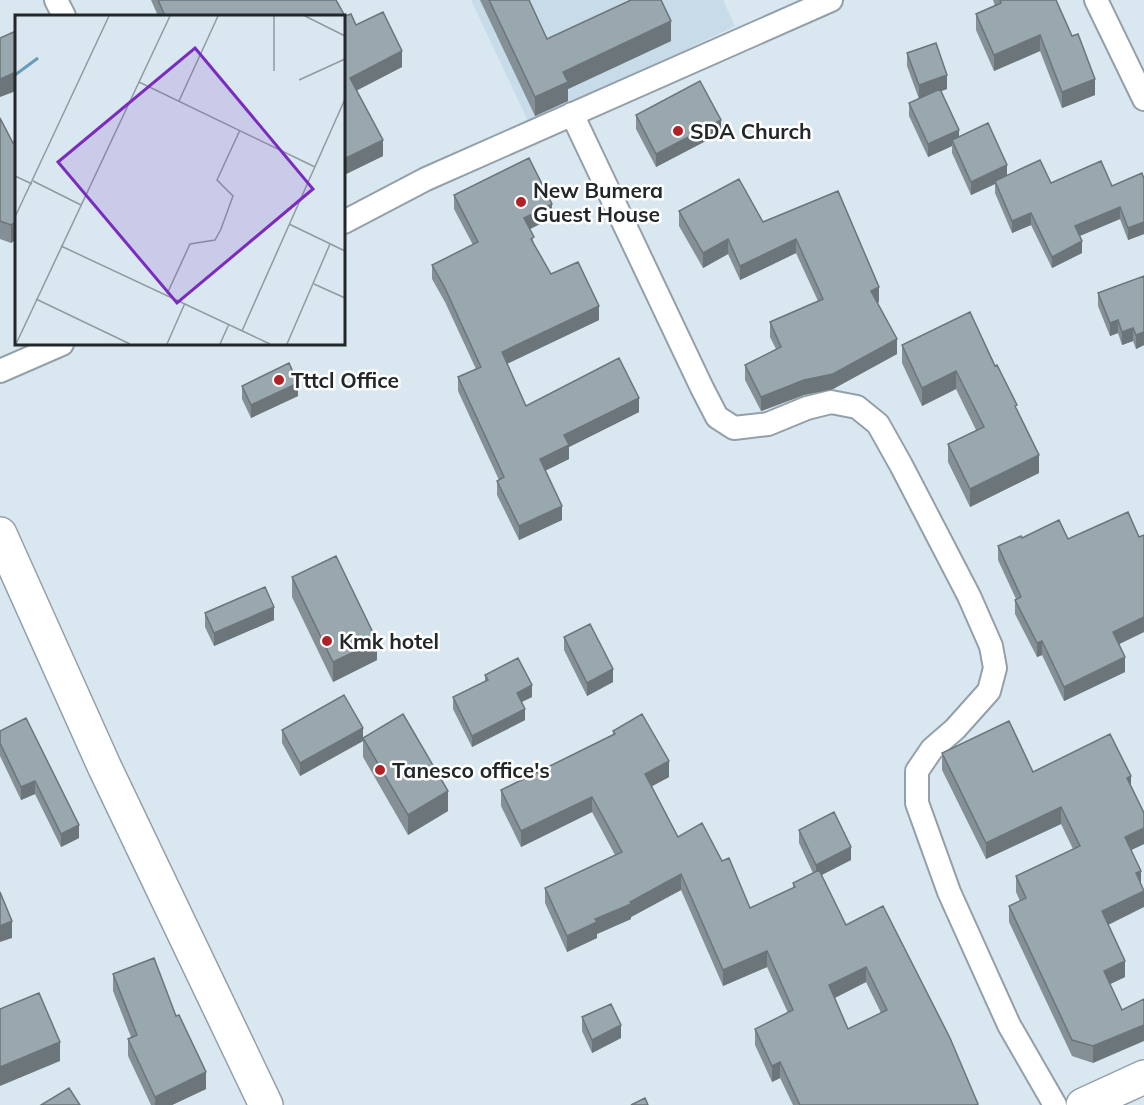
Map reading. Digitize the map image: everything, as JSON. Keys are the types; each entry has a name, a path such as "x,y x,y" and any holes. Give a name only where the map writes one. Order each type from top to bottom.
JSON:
{"main road":[{"path":"0,534 105,768 266,1105"},
{"path":"1083,1105 1144,1077"}],"street":[{"path":"56,0 64,15"},
{"path":"345,221 426,179 831,0"},
{"path":"1096,0 1144,99"},
{"path":"572,114 717,417 734,428 768,424 807,408 831,402 857,407 878,424 969,596 991,646 995,668 988,691 955,729 932,749 916,771 917,803 949,892 1009,1025 1055,1105"},
{"path":"0,371 60,345"}],"shaded area":[{"path":"471,0 723,0 735,26 530,125"}],"building":[{"path":"158,0 336,0 344,15 165,15"},
{"path":"489,0 529,0 547,39 631,0 661,0 671,21 563,72 568,82 535,97"},
{"path":"1000,0 1056,0 1072,36 1078,34 1095,79 1062,92 1040,35 994,55 976,14 1001,3"},
{"path":"383,12 402,51 350,78 383,140 345,159 345,16 351,14 356,25"},
{"path":"15,31 15,72 0,79 0,38"},
{"path":"936,43 947,75 919,85 907,53"},
{"name":"SDA Church","path":"700,81 721,120 656,154 636,115"},
{"path":"940,89 959,130 928,144 909,103"},
{"path":"0,118 13,143 15,142 15,223 11,225 0,221"},
{"path":"988,123 1007,165 971,182 952,140"},
{"path":"529,158 552,204 524,218 534,237 531,239 551,274 578,262 599,306 502,352 526,406 619,358 639,398 564,435 569,445 540,459 562,506 519,526 497,481 504,477 458,377 481,367 432,265 478,242 454,195"},
{"path":"1040,160 1051,183 1101,161 1112,186 1142,173 1144,222 1128,228 1120,207 1075,226 1082,241 1052,257 1031,213 1012,221 995,181"},
{"path":"739,179 763,222 838,191 879,287 871,291 897,339 833,374 804,380 761,397 745,365 781,347 770,322 823,299 796,239 740,266 728,239 703,253 679,211"},
{"path":"1144,276 1144,332 1136,335 1133,328 1122,332 1118,320 1110,323 1098,293"},
{"path":"970,312 995,366 997,365 1017,405 1015,406 1039,455 970,489 948,444 984,427 956,371 922,388 902,345"},
{"path":"289,363 298,383 251,405 242,386"},
{"path":"1128,512 1139,537 1144,535 1144,617 1113,632 1125,657 1064,687 1042,641 1037,643 1015,600 1021,597 998,546 1021,536 1022,538 1059,520 1068,539"},
{"path":"336,556 377,641 333,662 292,577"},
{"path":"265,587 274,607 214,633 205,613"},
{"path":"590,624 613,669 587,683 564,637"},
{"path":"518,658 532,685 517,693 525,709 472,736 453,697 488,680 485,675"},
{"path":"344,695 363,728 300,763 282,730"},
{"path":"403,714 448,791 408,815 363,738"},
{"path":"642,714 669,761 645,774 678,837 702,823 722,861 729,858 750,908 795,887 793,883 819,870 846,925 883,906 950,1038 978,1104 800,1105 780,1062 772,1066 755,1029 793,1010 767,951 723,970 681,874 630,902 631,904 595,919 597,922 567,936 545,888 622,852 592,797 521,831 501,790 615,734 613,731","holes":["866,967 887,1010 848,1029 829,985"]},
{"path":"26,718 79,825 61,834 35,781 21,787 0,743 0,731"},
{"path":"1009,721 1033,772 1110,734 1131,776 1127,778 1144,813 1144,828 1125,837 1141,871 1136,873 1144,891 1102,911 1125,961 1104,971 1122,1010 1144,999 1144,1025 1093,1046 1072,1040 1009,906 1026,898 1016,876 1080,846 1061,807 986,843 942,753"},
{"path":"834,812 851,847 816,865 799,830"},
{"path":"0,892 12,921 0,926"},
{"path":"154,958 176,1016 179,1015 206,1072 155,1097 128,1039 137,1035 113,974"},
{"path":"39,993 60,1042 0,1067 0,1009"},
{"path":"611,1004 621,1025 592,1040 582,1017"},
{"path":"69,1088 80,1105 41,1105"},
{"path":"645,1098 648,1105 631,1105"}],"place":[{"name":"SDA Church","path":"678,131"},
{"name":"New Bumera Guest House","path":"521,202"},
{"name":"Tttcl Office","path":"279,380"},
{"name":"Kmk hotel","path":"327,641"},
{"name":"Tanesco office's","path":"380,770"}]}
